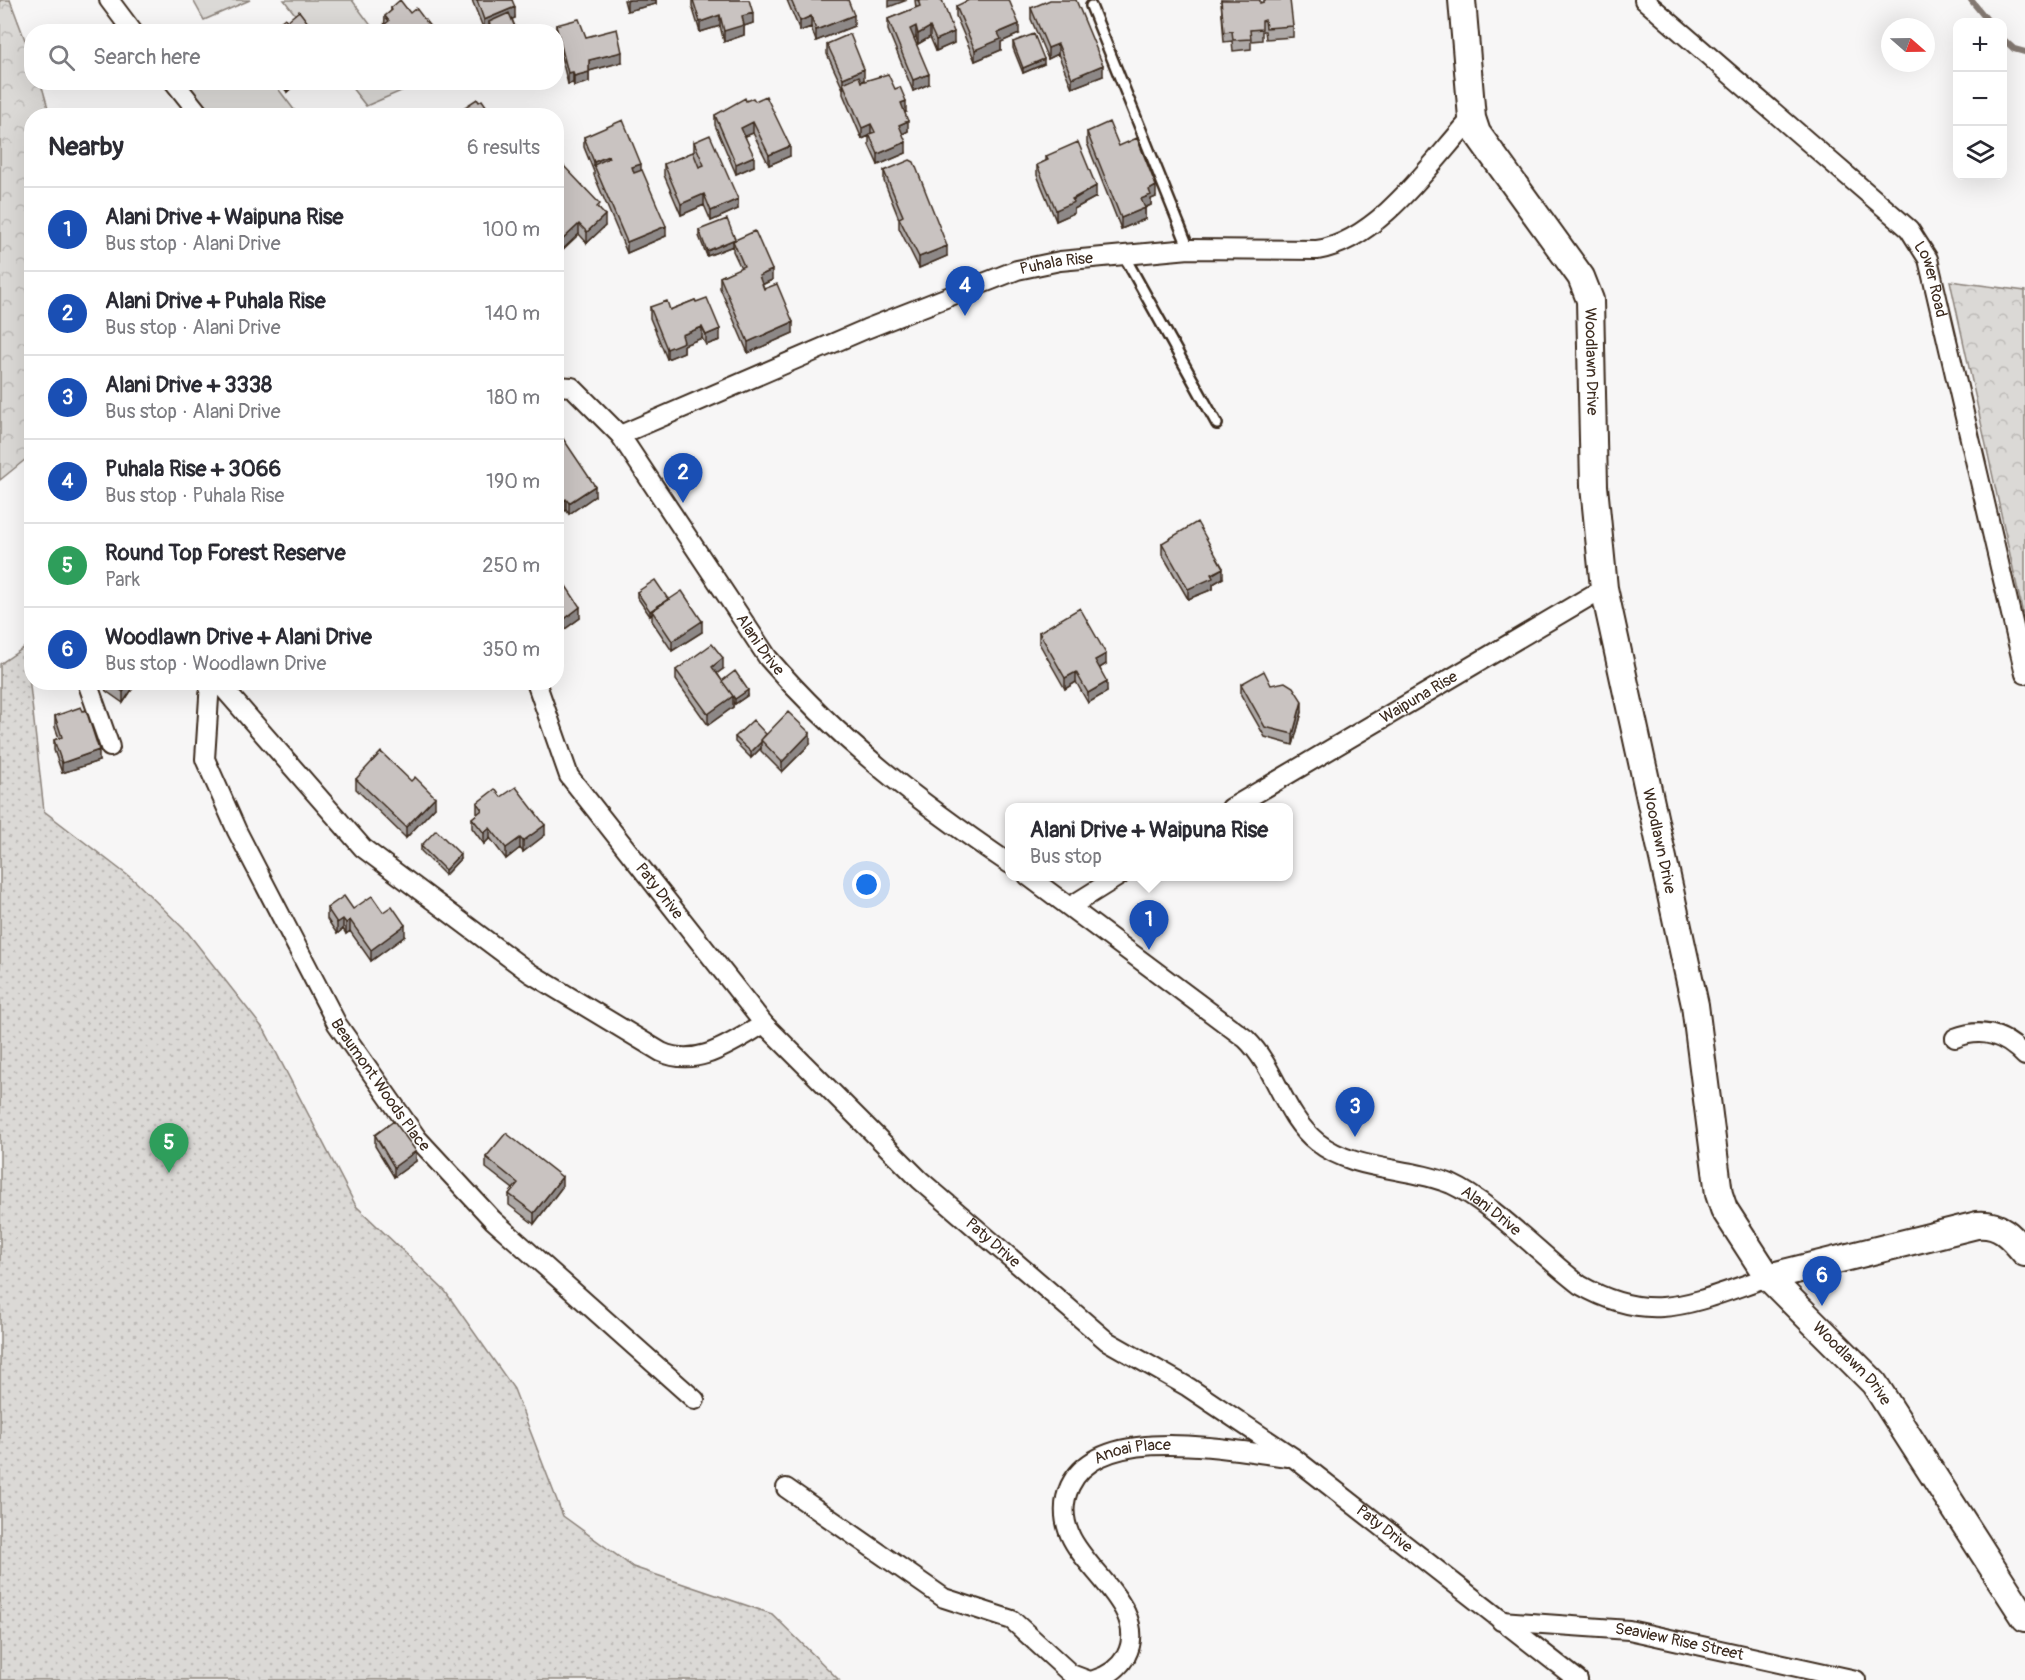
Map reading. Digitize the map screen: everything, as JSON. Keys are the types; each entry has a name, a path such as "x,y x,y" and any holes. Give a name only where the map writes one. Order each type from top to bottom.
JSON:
{"street":[{"path":"109,0 127,24"},
{"name":"Woodlawn Drive","path":"1462,0 1472,117 1476,133 1587,287 1590,300 1594,486 1604,588 1695,1005 1719,1194 1724,1209 1768,1276 1874,1383 2025,1618"},
{"name":"Lower Road","path":"1644,0 1909,228 1928,259 2025,674"},
{"path":"180,90 195,108"},
{"name":"Puhala Rise","path":"620,435 866,329 1017,270 1060,261 1189,249 1317,250 1333,248 1391,209 1472,117"},
{"name":"Alani Drive","path":"564,386 572,387 620,435 768,658 797,692 892,780 1005,860"},
{"name":"Waipuna Rise","path":"1239,803 1604,588"},
{"path":"90,690 110,747"},
{"name":"Beaumont Woods Place","path":"210,690 206,759 237,831 337,1024 417,1138 493,1220 695,1400"},
{"path":"225,690 363,848 530,973 661,1052 676,1057 691,1058 706,1055 764,1024"},
{"name":"Paty Drive","path":"539,690 569,776 764,1024 920,1180 1107,1341 1188,1387 1294,1458 1578,1680"},
{"name":"Alani Drive","path":"1035,881 1246,1039 1265,1061 1297,1122 1318,1143 1345,1158 1437,1179 1461,1190 1580,1285 1597,1295 1635,1307 1676,1308 1768,1276 1983,1225 2006,1231 2025,1252"},
{"path":"1071,906 1111,881"},
{"path":"1956,1038 1971,1033 1996,1035 2011,1042 2025,1056"},
{"name":"Anoai Place","path":"1094,1680 1110,1674 1120,1664 1128,1652 1132,1631 1126,1611 1069,1532 1065,1515 1066,1497 1078,1474 1099,1458 1150,1444 1187,1444 1294,1458"},
{"path":"786,1488 944,1598 1012,1620 1071,1674 1087,1680"},
{"name":"Seaview Rise Street","path":"1500,1621 1629,1630 1856,1680"}],"lane":[{"path":"1091,6 1189,249"},
{"path":"1122,254 1217,424"}],"green space":[{"path":"0,0 10,0 24,37 24,90 43,90 48,108 24,108 24,461 0,480"},
{"path":"193,0 250,0 204,20"},
{"path":"284,0 352,0 370,24 303,24"},
{"path":"190,90 279,90 293,108 205,108"},
{"path":"353,90 404,90 366,106"},
{"path":"1950,281 2025,291 2025,623"},
{"path":"24,648 24,690 30,690 44,811 135,881 188,933 265,1031 356,1206 445,1291 514,1389 563,1516 633,1567 772,1614 839,1680 0,1680 0,664"}],"building":[{"path":"400,0 410,13 416,8 428,24 385,24 389,21 385,16 392,10 391,8"},
{"path":"477,0 512,0 515,7 484,20"},
{"path":"693,0 749,0 753,13 742,16 744,25 724,31 720,15 700,22"},
{"path":"791,0 848,0 854,15 816,30 811,16 800,21"},
{"path":"918,0 942,0 954,32 936,40 930,27 918,34 916,26 910,29 929,74 913,80 888,19 920,6"},
{"path":"969,0 1009,0 1019,24 998,33 1001,39 975,50 956,6"},
{"path":"1050,0 1076,0 1103,65 1072,78 1058,44 1048,48 1031,8"},
{"path":"1221,0 1260,0 1260,3 1264,0 1290,0 1293,26 1266,28 1265,20 1262,21 1262,29 1250,30 1251,39 1233,40 1232,31 1224,32"},
{"path":"299,11 309,24 277,24 285,18 287,21"},
{"path":"509,13 514,24 490,24 489,22"},
{"path":"579,19 586,37 617,29 622,52 589,60 589,72 574,76 573,72 568,73 564,57 564,24 560,24"},
{"path":"850,34 864,69 843,78 827,44"},
{"path":"1034,34 1044,59 1023,68 1013,42"},
{"path":"888,74 895,89 900,87 906,101 901,103 908,121 899,125 906,142 878,154 869,134 875,132 871,124 862,128 843,83 859,76 861,82"},
{"path":"766,96 790,146 769,155 753,122 741,128 754,156 736,164 715,115 745,98 746,101 753,98 755,101"},
{"path":"477,99 479,102 482,100 488,108 463,108"},
{"path":"623,120 641,164 632,167 634,173 642,170 666,226 627,242 594,165 609,158 608,156 594,162 584,137"},
{"path":"1109,122 1119,146 1137,138 1156,186 1149,190 1151,195 1141,199 1145,208 1121,218 1087,132"},
{"path":"710,135 738,199 711,211 704,194 681,204 664,164 693,152 699,167 704,165 694,142"},
{"path":"1078,142 1096,186 1072,199 1074,202 1056,210 1037,165 1048,160 1046,156"},
{"path":"910,160 914,162 947,246 919,257 899,218 903,216 884,171"},
{"path":"564,166 600,204 597,207 605,215 587,232 579,224 564,238"},
{"path":"727,219 735,239 707,251 699,230"},
{"path":"755,231 772,270 759,276 764,289 777,284 793,322 748,342 720,277 744,266 733,241"},
{"path":"707,298 720,329 706,335 702,327 682,335 684,342 667,349 650,307 667,301 670,310"},
{"path":"564,440 595,486 569,503 566,499 564,500"},
{"path":"1197,522 1223,568 1211,574 1213,578 1188,589 1162,543"},
{"path":"655,580 668,599 650,611 637,592"},
{"path":"564,583 580,607 564,619"},
{"path":"682,591 702,621 672,641 652,611"},
{"path":"1080,608 1106,654 1095,660 1107,682 1088,693 1076,672 1065,678 1039,632"},
{"path":"712,644 723,658 712,667 733,696 708,714 676,670"},
{"path":"735,671 748,690 735,699 722,681"},
{"path":"1264,671 1271,685 1285,682 1293,687 1302,701 1293,734 1265,727 1241,684"},
{"path":"81,707 83,711 86,710 99,750 62,763 54,740 62,737 55,716"},
{"path":"788,712 810,733 782,762 761,740"},
{"path":"753,720 766,734 751,752 735,737"},
{"path":"381,752 411,781 415,777 435,797 406,827 356,779"},
{"path":"516,787 545,825 523,841 520,838 506,848 490,828 484,833 472,818 482,810 477,803 495,789 501,797"},
{"path":"436,830 460,854 445,870 421,846"},
{"path":"344,896 353,909 372,896 383,912 392,906 405,925 371,950 350,920 346,923 343,919 337,923 327,908"},
{"path":"394,1121 416,1151 394,1167 375,1135"},
{"path":"506,1133 562,1177 534,1213 509,1194 518,1183 486,1157"}],"waterway":[{"path":"1971,0 1986,18"},
{"path":"2007,43 2014,49 2025,52"}],"place":[{"name":"Puhala Rise + 3066","path":"965,316"},
{"name":"Alani Drive + Puhala Rise","path":"683,503"},
{"name":"Alani Drive + Waipuna Rise","path":"1149,950"},
{"name":"Alani Drive + 3338","path":"1355,1137"},
{"name":"Round Top Forest Reserve","path":"169,1173"},
{"name":"Woodlawn Drive + Alani Drive","path":"1822,1306"}]}
